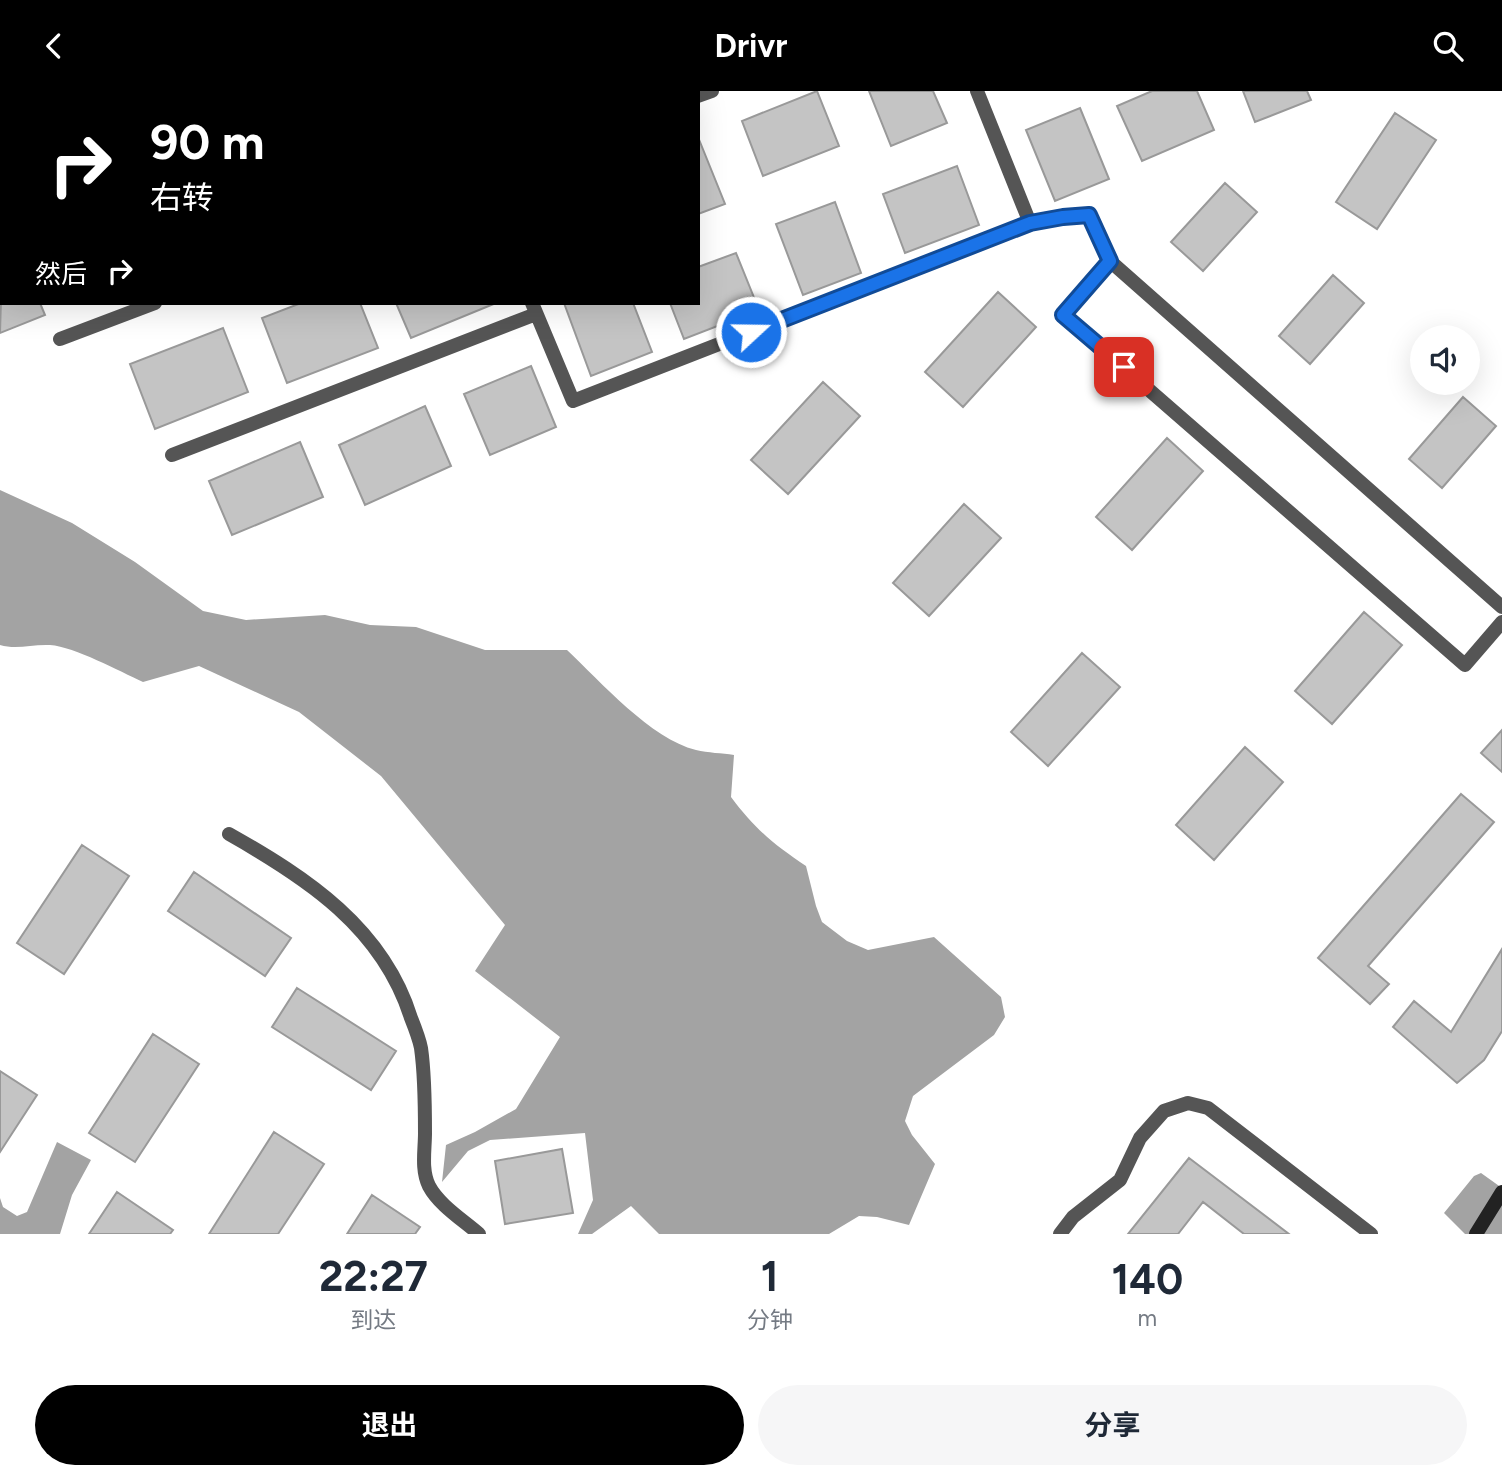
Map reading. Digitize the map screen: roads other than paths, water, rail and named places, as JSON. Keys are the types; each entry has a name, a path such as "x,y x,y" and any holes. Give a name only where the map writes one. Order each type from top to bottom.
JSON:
{"street":[{"path":"977,91 1030,223"},
{"path":"173,455 534,309 573,401 1030,223 1089,215 1110,261 1502,607"},
{"path":"1110,261 1063,315 1465,665 1502,622"},
{"path":"60,339 150,305"},
{"path":"229,834 273,859 318,890 355,923 398,983 404,993 421,1047 424,1163 429,1185 444,1204 479,1234"},
{"path":"1060,1234 1073,1217 1120,1180 1140,1138 1164,1111 1188,1103 1208,1108 1371,1234"},
{"path":"1476,1234 1502,1192"}]}
